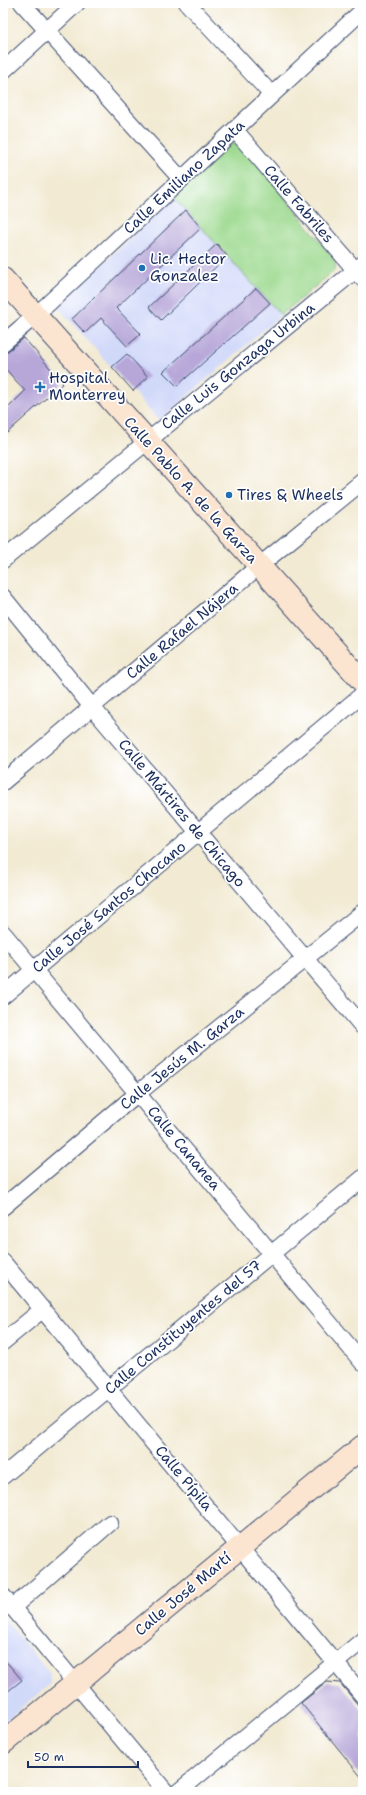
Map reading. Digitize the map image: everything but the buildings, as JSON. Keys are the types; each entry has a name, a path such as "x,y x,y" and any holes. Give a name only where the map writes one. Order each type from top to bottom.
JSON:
{"street":[{"path":"22,3 181,179"},
{"path":"3,71 77,3"},
{"path":"187,3 272,95"},
{"name":"Calle Emiliano Zapata","path":"3,343 35,316 363,10"},
{"name":"Calle Fabriles","path":"235,130 360,271"},
{"name":"Calle Luis Gonzaga Urbina","path":"3,560 146,441 360,271"},
{"name":"Calle Pablo A. de la Garza","path":"3,279 146,441 363,682"},
{"name":"Calle Rafael Nájera","path":"3,782 259,566 363,481"},
{"name":"Calle Mártires de Chicago","path":"3,597 92,707 363,1027"},
{"name":"Calle José Santos Chocano","path":"3,996 363,694"},
{"name":"Calle Jesús M. Garza","path":"3,1207 138,1093 363,912"},
{"name":"Calle Cananea","path":"3,933 363,1363"},
{"name":"Calle Constituyentes del 57","path":"3,1476 363,1178"},
{"name":"Calle Pípila","path":"3,1262 363,1696"},
{"path":"3,1342 42,1309"},
{"name":"Calle José Martí","path":"3,1743 363,1446"},
{"path":"110,1523 8,1602 166,1792"},
{"path":"178,1792 363,1640"}],"shaded area":[{"path":"173,197 281,315 159,421 58,307"},
{"path":"3,1617 50,1674 50,1684 3,1723"}],"green space":[{"path":"230,144 242,144 336,261 335,270 281,315 173,197"}],"place":[{"name":"Lic. Hector Gonzalez","path":"142,268"},
{"name":"Hospital Monterrey","path":"40,387"},
{"name":"Tires & Wheels","path":"229,495"}]}
